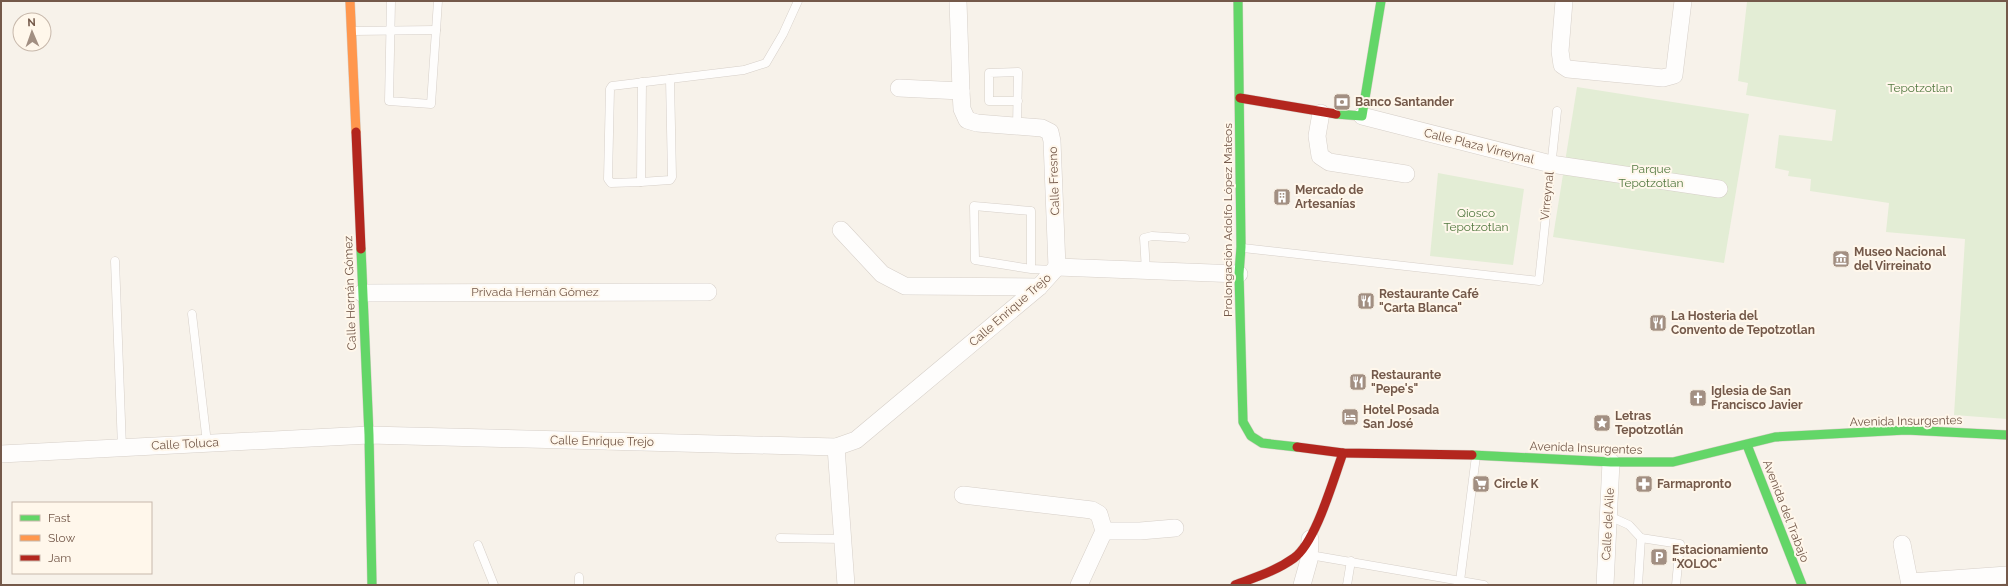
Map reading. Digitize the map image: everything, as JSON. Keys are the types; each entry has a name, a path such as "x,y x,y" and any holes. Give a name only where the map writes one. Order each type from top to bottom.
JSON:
{"street":[{"name":"Calle Hernán Gómez","path":"350,1 369,435 372,585"},
{"name":"Calle Fresno","path":"958,1 962,110 966,120 977,123 1042,128 1050,132 1052,140 1055,268"},
{"name":"Prolongación Adolfo López Mateos","path":"1238,1 1241,247 1239,274 1243,422 1251,436"},
{"path":"1362,116 1380,1"},
{"path":"1564,1 1560,51 1562,65 1568,69 1663,78 1674,75 1684,1"},
{"path":"899,88 961,91"},
{"name":"Calle Plaza Virreynal","path":"1240,98 1321,113 1362,116 1551,164 1719,189"},
{"path":"1321,113 1317,136 1320,156 1329,162 1406,174"},
{"path":"840,230 882,274 905,286 1039,287"},
{"name":"Calle Enrique Trejo","path":"369,435 836,446 856,440 1039,287 1055,268 1239,274"},
{"name":"Privada Hernán Gómez","path":"362,293 708,292"},
{"name":"Avenida Insurgentes","path":"1251,436 1262,443 1343,453 1476,455 1612,462 1673,462 1748,445 1775,437 1906,430 2007,435"},
{"name":"Calle Toluca","path":"1,454 369,435"},
{"name":"Avenida del Trabajo","path":"1748,445 1802,585"},
{"path":"836,446 846,585"},
{"path":"1302,585 1310,547 1343,453"},
{"name":"Calle del Aile","path":"1605,585 1612,462"},
{"path":"963,494 1092,510 1099,514 1104,531 1079,585"},
{"path":"1104,531 1140,531 1175,528"},
{"path":"1902,544 1910,584 2007,575"},
{"path":"1235,585 1274,571 1310,547"}],"lane":[{"path":"391,1 389,101 431,104 438,1"},
{"path":"670,79 672,177 670,180 611,183 608,180 610,89 615,84 744,70 766,63 783,34 798,1"},
{"path":"351,31 436,30"},
{"path":"1017,127 1018,102 1018,72 989,73 990,102 1018,102"},
{"path":"641,182 642,82"},
{"name":"Virreynal","path":"1241,247 1539,281 1557,111"},
{"path":"1031,269 1031,211 974,206 975,260 1031,269 1055,268"},
{"path":"1146,271 1144,238 1152,236 1185,238"},
{"path":"115,261 122,448"},
{"path":"192,314 207,443"},
{"path":"1460,581 1476,455"},
{"path":"1609,516 1629,525 1641,538 1680,544 1676,585"},
{"path":"780,538 842,538"},
{"path":"1638,585 1641,538"},
{"path":"478,545 494,585"},
{"path":"1310,547 1351,561 1484,585"},
{"path":"1347,585 1351,561"}],"green space":[{"name":"Tepotzotlan","path":"1747,2 2007,2 2007,419 1954,415 1965,239 1886,232 1889,203 1810,191 1811,179 1788,176 1789,171 1775,168 1779,135 1832,141 1836,110 1746,95 1748,83 1738,81"},
{"name":"Parque Tepotzotlan","path":"1577,87 1749,114 1724,263 1553,237"},
{"name":"Qiosco Tepotzotlan","path":"1438,173 1524,189 1513,265 1430,256"}],"traffic: fast":[{"path":"1238,1 1241,247 1239,274 1243,422 1251,436 1262,443 1297,447"},
{"path":"1336,114 1362,116 1381,1"},
{"path":"361,249 369,435 372,585"},
{"path":"1472,455 1611,462 1673,462 1775,437 1906,430 2007,435"},
{"path":"1747,445 1802,585"}],"traffic: slow":[{"path":"350,1 356,132"}],"traffic: jam":[{"path":"1240,98 1336,114"},
{"path":"356,132 361,249"},
{"path":"1297,447 1343,453 1472,455"},
{"path":"1235,585 1280,567 1294,558 1302,550 1310,539 1317,525 1343,453"}],"place":[{"name":"Banco Santander","path":"1342,102"},
{"name":"Mercado de Artesanías","path":"1282,197"},
{"name":"Museo Nacional del Virreinato","path":"1841,259"},
{"name":"Restaurante Café \"Carta Blanca\"","path":"1366,301"},
{"name":"La Hosteria del Convento de Tepotzotlan","path":"1658,323"},
{"name":"Restaurante \"Pepe's\"","path":"1358,382"},
{"name":"Iglesia de San Francisco Javier","path":"1698,398"},
{"name":"Hotel Posada San José","path":"1350,417"},
{"name":"Letras Tepotzotlán","path":"1602,423"},
{"name":"Circle K","path":"1481,484"},
{"name":"Farmapronto","path":"1644,484"},
{"name":"Estacionamiento \"XOLOC\"","path":"1659,557"}]}
